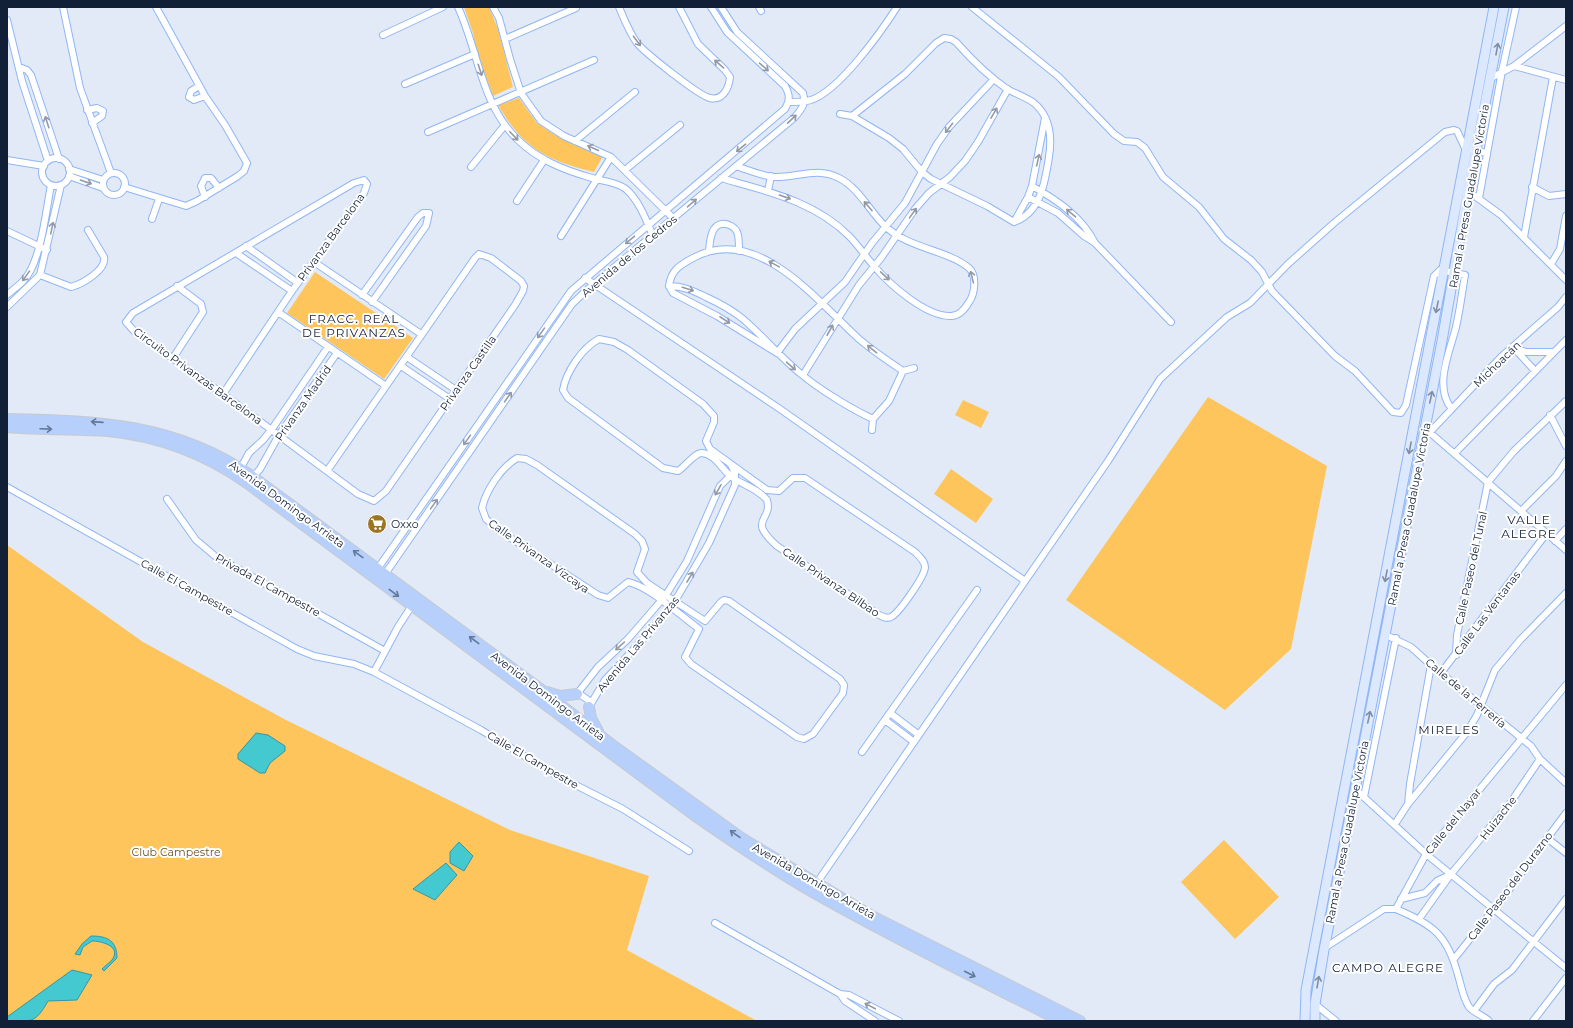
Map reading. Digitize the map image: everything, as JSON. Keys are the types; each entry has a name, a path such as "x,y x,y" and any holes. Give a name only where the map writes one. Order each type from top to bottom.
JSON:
{"main road":[{"name":"Ramal a Presa Guadalupe Victoria","path":"1315,1021 1315,1004 1324,950 1355,789 1360,740 1428,354 1494,7"},
{"name":"Ramal a Presa Guadalupe Victoria","path":"1305,1021 1306,990 1314,948 1360,740 1386,635 1427,430 1468,191 1481,152 1491,78 1504,7"},
{"name":"Avenida Domingo Arrieta","path":"7,420 104,423 145,429 197,445 250,480 697,812 754,847 814,888 868,918 1065,1019 1080,1021"},
{"name":"Avenida Domingo Arrieta","path":"415,602 539,688 572,719 611,744 697,812"},
{"path":"539,688 560,696 577,693 572,719"},
{"path":"572,719 590,704"},
{"path":"590,704 593,724 611,744"}],"street":[{"path":"63,7 87,110 110,173"},
{"path":"124,187 159,199 186,206 205,197 244,171 247,164 199,86 156,7"},
{"path":"383,35 443,7"},
{"path":"458,7 467,28 492,104 505,125 518,139 544,160 567,170 625,188 632,195 643,212 653,236"},
{"path":"493,7 499,18 521,93 541,121 551,129 611,157 674,219"},
{"path":"619,7 637,43 649,55 699,92 709,98 716,99 727,89 730,77 725,70 698,44 679,7"},
{"path":"711,7 727,32 785,86 790,94 789,102 812,100 847,72 874,40 897,7"},
{"path":"721,7 737,32 803,93 805,101"},
{"path":"972,7 1059,77 1114,134 1124,141 1141,144 1148,152 1163,177 1200,207 1224,239 1251,260 1262,272 1272,291 1335,356 1355,371 1389,409 1398,413 1403,411 1406,405 1434,276 1440,270 1465,275 1443,387 1445,400 1452,409"},
{"path":"1479,198 1481,152 1502,72 1516,7"},
{"path":"505,39 576,8"},
{"path":"7,20 46,163 43,177 51,185 62,185"},
{"path":"1491,78 1514,66 1566,26"},
{"path":"840,114 852,116 889,138 902,149 922,172 941,184 987,206 1014,222 1023,219 1037,201 1042,191 1050,155 1050,128 1045,118 1033,103 994,80 956,42 944,38 936,43 900,79 852,116"},
{"path":"405,84 475,54"},
{"path":"428,132 521,93 594,60"},
{"path":"1514,66 1566,80"},
{"path":"7,307 40,275 62,185 69,176 69,169 65,163 59,159 31,75 27,70 19,67"},
{"path":"1524,237 1553,77"},
{"path":"777,353 795,329 845,282 885,226 905,204 937,144 949,127 994,80"},
{"path":"199,86 191,91 190,97 194,100 205,96"},
{"path":"802,376 837,317 915,209 929,193 966,161 1008,89"},
{"path":"575,141 635,92"},
{"name":"Avenida de los Cedros","path":"379,575 572,304 594,284 794,118 802,109 805,101"},
{"name":"Avenida de los Cedros","path":"379,575 564,299 585,278 773,121 785,109 789,102"},
{"path":"87,110 97,108 103,111 102,116 92,123"},
{"path":"1014,222 1028,197 1032,186 1045,118"},
{"path":"471,167 505,125"},
{"path":"625,170 680,125"},
{"path":"814,888 1117,448 1160,379 1228,317 1250,303 1268,283 1334,223 1445,132 1450,130 1457,131 1467,150 1481,152"},
{"path":"561,236 611,157"},
{"path":"7,160 46,163 59,159"},
{"path":"517,201 544,160"},
{"path":"721,178 768,191 809,207 831,220 849,236 874,266 904,294 937,315 954,316 964,310 974,292 974,278 970,269 959,262 918,246 897,235 885,226 863,200 840,178 820,172 787,177 771,176 736,166"},
{"path":"69,169 103,180"},
{"path":"103,188 103,180 110,173"},
{"path":"69,176 103,188 107,193 114,195 120,193 124,187 124,180 121,175 110,173"},
{"path":"768,191 771,176"},
{"path":"205,197 201,186 205,178 211,178 219,188"},
{"name":"Privanza Barcelona","path":"126,322 132,313 177,286 236,253 354,182 364,180 367,184 364,193 292,291 223,394"},
{"path":"7,295 28,274 33,266 51,185"},
{"path":"1032,186 1042,191 1074,215 1090,231 1095,243"},
{"path":"632,195 641,187"},
{"path":"1532,187 1549,196 1566,194"},
{"path":"1468,191 1501,215 1566,280"},
{"path":"1028,197 1058,214 1084,236 1095,243 1171,322"},
{"path":"152,219 159,199"},
{"path":"362,295 418,217 423,212 428,213 428,220 423,230 372,302"},
{"path":"1551,264 1560,249 1566,216"},
{"path":"709,250 711,236 715,228 722,224 729,224 735,228 738,236 739,251"},
{"path":"40,275 71,287 102,268 105,261 104,257 88,230"},
{"path":"7,231 47,250"},
{"path":"246,246 298,283"},
{"path":"777,353 717,316 674,293 669,286 672,272 709,250 739,251 769,261 787,272 878,354 904,371"},
{"path":"236,253 292,291"},
{"name":"Privanza Castilla","path":"272,429 327,471 367,500 374,501 380,498 515,306 524,286 491,258 479,254 469,264 401,366 327,471"},
{"path":"314,262 421,334"},
{"path":"585,278 780,410 1025,581"},
{"path":"173,358 203,312 201,304 177,286"},
{"path":"669,286 677,286 692,290 724,306 743,319 802,376 855,410 873,419"},
{"name":"Michoacán","path":"1427,430 1452,409 1502,357 1514,348 1558,307 1566,297"},
{"path":"278,312 386,386"},
{"name":"Circuito Privanzas Barcelona","path":"126,322 134,331 272,429"},
{"path":"599,339 614,342 689,394 710,412 714,416 714,422 708,436 707,444 749,476 734,476 704,454 696,455 678,471 663,468 568,398 563,390 568,375 592,343 599,339"},
{"path":"1455,454 1552,352 1566,340"},
{"name":"Privanza Madrid","path":"239,472 249,453 272,429 328,347"},
{"path":"1514,348 1526,352 1552,352"},
{"path":"1514,348 1535,371"},
{"name":"Privanza Madrid","path":"250,480 338,353"},
{"path":"407,357 456,390"},
{"path":"401,366 450,399"},
{"path":"872,430 873,419 889,402 904,371 914,368"},
{"path":"1488,482 1514,451 1550,415 1566,402"},
{"path":"1550,415 1566,446"},
{"path":"1427,430 1522,510 1546,534 1566,550"},
{"path":"257,445 268,453"},
{"name":"Calle Privanza Vizcaya","path":"661,600 640,585 628,582 608,598 598,596 486,519 482,508 483,502 504,469 517,458 526,459 635,534 642,541 645,549 637,567 638,575 666,594"},
{"path":"724,458 732,466 734,476"},
{"path":"1522,510 1556,476 1566,461"},
{"name":"Calle Privanza Bilbao","path":"734,476 752,487 767,500 768,508 762,520 761,528 777,546 879,615 887,618 892,617 899,610 924,571 925,567 923,561 915,552 812,482 799,477 793,478 779,491 772,492 749,476"},
{"name":"Avenida Las Privanzas","path":"577,693 598,667 628,639 666,594 689,556 717,492 734,476"},
{"name":"Avenida Las Privanzas","path":"590,704 605,680 644,640 675,601 709,543 734,476"},
{"name":"Calle Paseo del Tunal","path":"1456,654 1457,635 1488,482"},
{"name":"Calle El Campestre","path":"7,487 296,649 314,656 354,664 374,672 481,730 554,774 623,809 689,851"},
{"name":"Privada El Campestre","path":"167,499 196,540 206,550 385,651"},
{"path":"1555,541 1566,529"},
{"name":"Calle Las Ventanas","path":"1442,673 1465,639 1546,534"},
{"path":"862,752 977,590"},
{"path":"1395,824 1408,804 1467,732 1477,714 1495,670 1525,635 1566,592"},
{"path":"661,600 699,629 686,653 687,661 797,737 804,739 813,734 843,693 844,685 840,680 729,601 724,600 721,602 706,621 666,594"},
{"path":"374,672 415,602"},
{"name":"Calle de la Ferrería","path":"1386,635 1396,638 1411,647 1531,746 1540,759 1566,783"},
{"path":"1364,797 1396,638"},
{"path":"1408,804 1410,784 1431,665"},
{"name":"Calle del Nayar","path":"1396,909 1426,854 1566,684"},
{"path":"577,693 590,704"},
{"path":"890,713 919,735"},
{"path":"885,720 914,742"},
{"path":"1360,740 1375,743"},
{"name":"Huizache","path":"1451,874 1511,802 1540,759"},
{"path":"1355,789 1426,854 1566,968"},
{"name":"Calle Paseo del Durazno","path":"1454,959 1566,812"},
{"path":"1547,838 1566,853"},
{"path":"1401,899 1426,893 1437,881 1451,874"},
{"path":"1419,919 1451,874"},
{"path":"1474,1011 1494,984 1512,970 1566,899"},
{"path":"1314,948 1324,950 1384,909 1396,909 1430,925 1438,933 1454,959 1464,996 1470,1007 1474,1011 1484,1015 1489,1021"},
{"path":"715,923 840,994 849,995 899,1021"},
{"path":"1533,1021 1566,978"},
{"path":"840,994 845,1002 875,1021"},
{"path":"1315,1004 1336,1021"}],"green space":[{"path":"464,7 489,7 498,29 513,87 493,96 477,53 473,33"},
{"path":"519,98 537,123 555,135 603,156 594,172 562,163 537,150 527,142 507,120 498,105"},
{"path":"315,272 413,338 384,379 287,313"},
{"path":"1208,397 1327,466 1291,649 1225,710 1066,600"},
{"path":"963,400 989,412 981,428 955,415"},
{"path":"951,469 993,499 976,523 934,494"},
{"name":"Club Campestre","path":"7,545 143,642 286,720 510,830 649,876 627,950 757,1021 7,1021"},
{"path":"1224,840 1279,897 1235,939 1181,882"}],"water":[{"path":"256,733 268,735 285,746 285,751 270,763 265,773 260,773 238,759 238,754"},
{"path":"459,842 473,856 464,871 450,863 450,852"},
{"path":"446,863 457,875 435,900 413,889"},
{"path":"91,936 107,938 113,944 117,952 117,958 104,971 102,969 112,960 114,955 114,951 109,945 92,941 83,947 80,955 75,954 82,944"},
{"path":"72,970 92,975 77,1000 48,1001 40,1014 32,1020 7,1021 7,1017"}],"place":[{"name":"Oxxo","path":"377,524"}],"district":[{"name":"FRACC. REAL DE PRIVANZAS","path":"354,325"},
{"name":"VALLE ALEGRE","path":"1529,526"},
{"name":"MIRELES","path":"1449,729"},
{"name":"CAMPO ALEGRE","path":"1388,967"}]}
